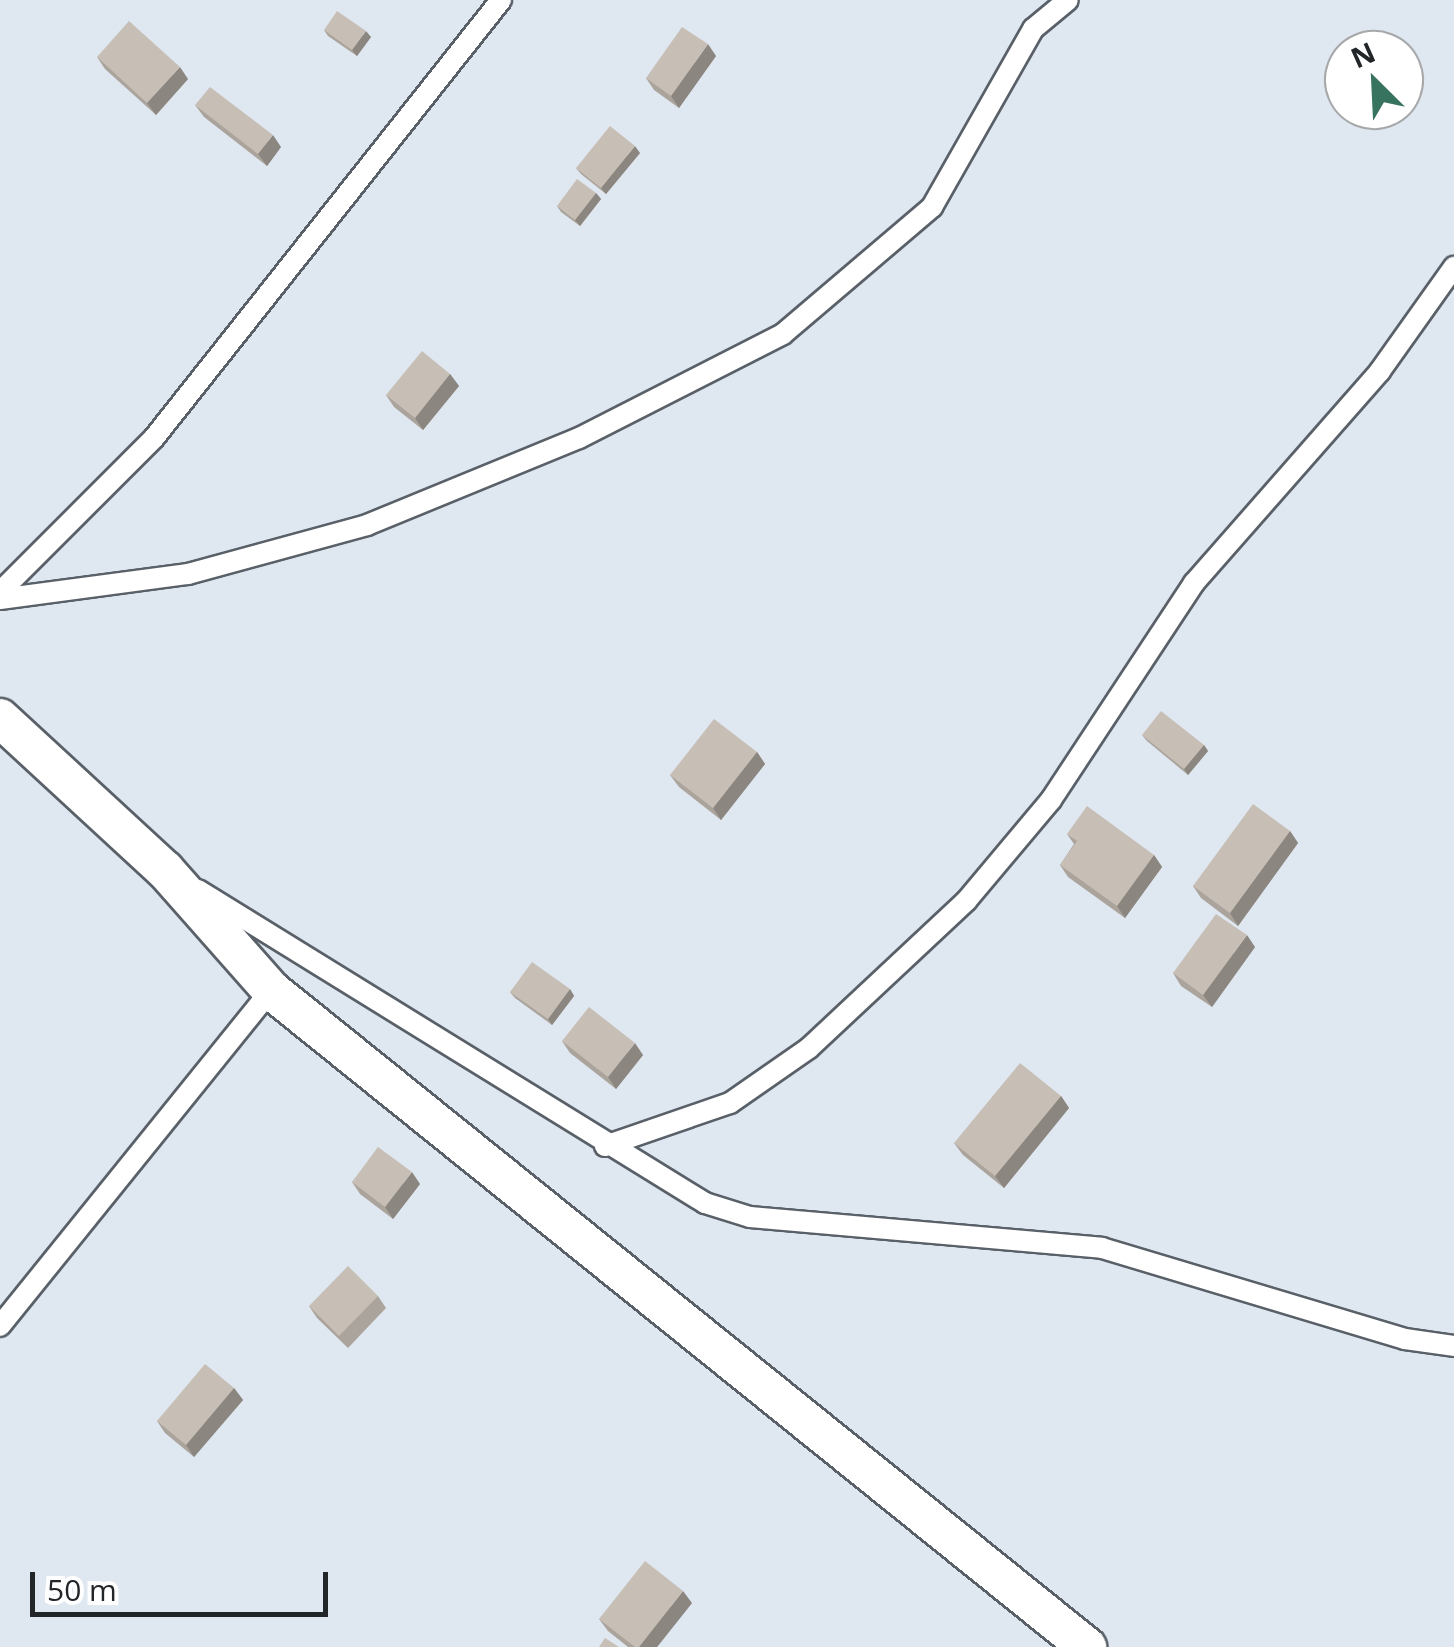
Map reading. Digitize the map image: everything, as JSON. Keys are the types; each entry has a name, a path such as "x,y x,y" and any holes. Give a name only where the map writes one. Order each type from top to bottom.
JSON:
{"street":[{"path":"0,718 164,870 271,990 1087,1647"}],"lane":[{"path":"0,592 154,438 500,0"},
{"path":"0,599 188,574 367,525 579,438 784,334 932,208 1034,29 1068,0"},
{"path":"605,1146 730,1103 808,1048 967,900 1051,800 1194,583 1380,371 1454,268"},
{"path":"164,870 687,1195 750,1217 1102,1248 1405,1340 1454,1346"},
{"path":"0,1326 271,990"}],"building":[{"path":"337,11 366,31 352,50 324,30"},
{"path":"129,21 180,67 147,103 97,57"},
{"path":"682,27 708,44 671,96 646,78"},
{"path":"210,87 273,135 258,154 195,105"},
{"path":"610,126 635,146 601,188 576,168"},
{"path":"577,179 596,193 575,220 557,206"},
{"path":"422,351 450,374 415,418 386,395"},
{"path":"1161,711 1204,745 1184,769 1142,735"},
{"path":"714,719 757,752 713,808 670,775"},
{"path":"1253,804 1290,831 1230,913 1193,886"},
{"path":"1087,806 1154,855 1117,906 1060,865 1077,841 1067,834"},
{"path":"1216,914 1247,935 1203,995 1173,973"},
{"path":"532,962 570,989 548,1019 510,992"},
{"path":"589,1007 635,1043 608,1077 562,1041"},
{"path":"1020,1063 1061,1096 995,1176 954,1143"},
{"path":"378,1147 412,1172 385,1207 352,1182"},
{"path":"348,1266 378,1296 339,1336 309,1306"},
{"path":"205,1364 234,1388 186,1445 157,1421"},
{"path":"645,1561 683,1591 639,1647 635,1647 599,1619"},
{"path":"605,1638 619,1647 599,1647"}]}
